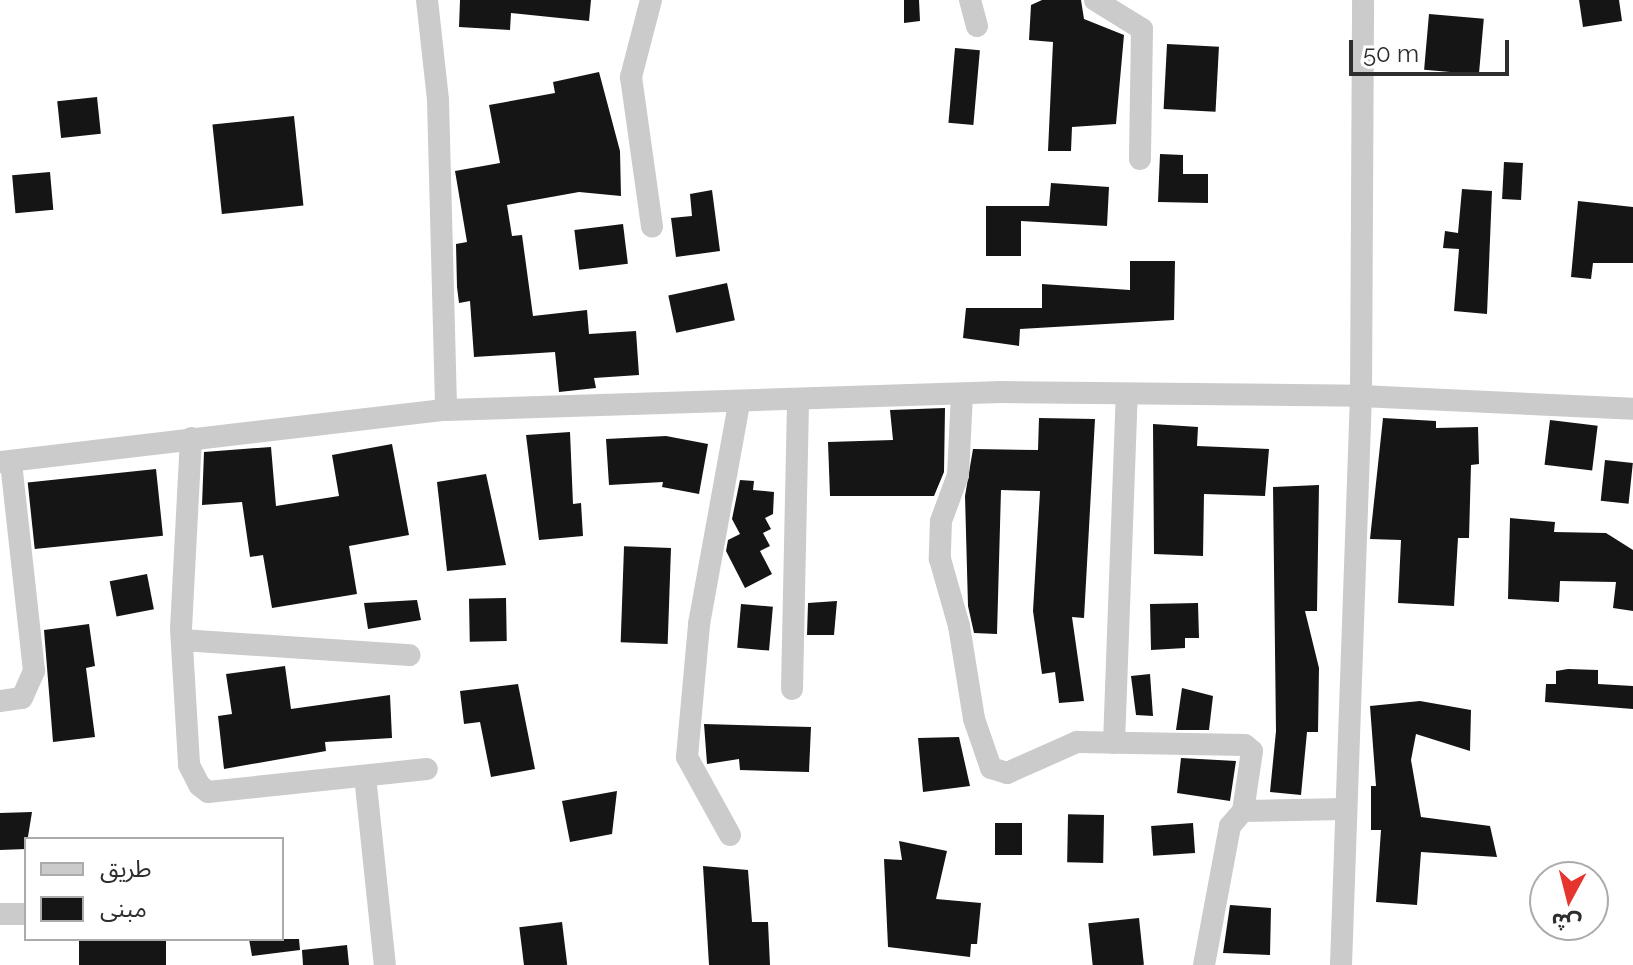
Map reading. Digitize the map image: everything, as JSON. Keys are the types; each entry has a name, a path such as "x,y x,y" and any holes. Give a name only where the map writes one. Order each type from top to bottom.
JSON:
{"street":[{"path":"427,0 438,100 446,410"},
{"path":"651,0 631,77 652,227"},
{"path":"970,0 977,26"},
{"path":"1095,0 1142,29 1140,159"},
{"path":"1341,965 1344,809 1361,396 1363,0"},
{"path":"0,701 22,698 34,671 5,461 446,410 962,394 1361,396 1633,409"},
{"path":"962,394 958,475 941,521 940,559 987,761 1007,773 1070,744 1249,747 1243,811 1230,826 1204,965"},
{"path":"1114,743 1127,394"},
{"path":"792,689 798,400"},
{"path":"730,835 687,757 699,624 739,403"},
{"path":"191,438 182,640 189,765 208,792 427,769"},
{"path":"182,640 410,655"},
{"path":"365,776 385,965"},
{"path":"1243,811 1344,809"},
{"path":"0,914 24,914"}],"building":[{"path":"460,0 591,0 589,21 511,13 510,30 459,27"},
{"path":"904,0 919,0 920,21 904,23"},
{"path":"1042,0 1081,0 1084,19 1124,35 1116,124 1072,127 1071,151 1048,151 1053,42 1029,40 1031,5"},
{"path":"1579,0 1619,0 1622,21 1583,27"},
{"path":"1429,14 1484,19 1479,75 1424,70"},
{"path":"1167,44 1219,47 1216,112 1164,109"},
{"path":"955,48 980,50 973,125 948,123"},
{"path":"599,72 620,151 621,196 579,192 507,205 512,236 522,235 533,316 587,310 589,334 636,331 639,375 594,378 596,388 559,392 555,352 474,357 470,301 459,303 457,287 456,244 467,242 455,171 500,163 489,105 555,93 553,82"},
{"path":"97,97 101,134 61,138 57,101"},
{"path":"294,116 303,206 222,214 212,125"},
{"path":"1160,154 1183,155 1183,174 1208,174 1208,203 1158,202"},
{"path":"1504,162 1523,163 1521,200 1502,199"},
{"path":"50,172 53,210 15,213 12,175"},
{"path":"1051,183 1109,187 1107,226 1021,221 1021,256 986,256 986,206 1049,206"},
{"path":"1462,189 1492,191 1487,314 1454,311 1459,249 1443,248 1445,231 1458,233"},
{"path":"712,190 720,251 676,257 671,218 692,216 690,194"},
{"path":"1578,201 1633,207 1633,263 1593,263 1591,279 1571,277"},
{"path":"623,224 628,264 579,270 574,230"},
{"path":"1130,261 1175,261 1174,320 1020,329 1019,346 963,338 966,308 1042,308 1042,284 1130,290"},
{"path":"727,283 735,320 676,333 668,295"},
{"path":"945,408 944,472 934,496 830,496 828,442 893,440 890,410"},
{"path":"1039,418 1095,419 1084,618 1072,617 1084,701 1059,703 1055,672 1042,674 1033,611 1040,491 1001,490 997,634 974,633 968,606 965,496 973,449 1038,450"},
{"path":"1383,418 1436,421 1436,428 1478,427 1479,464 1471,465 1469,538 1458,538 1454,606 1398,603 1401,540 1370,539"},
{"path":"1550,420 1598,426 1592,471 1545,465"},
{"path":"1153,424 1198,427 1197,446 1269,449 1265,496 1204,494 1203,556 1154,554"},
{"path":"570,432 573,504 581,503 583,536 539,540 526,435"},
{"path":"666,436 708,444 699,494 662,487 663,482 609,485 606,439"},
{"path":"392,444 409,535 349,546 357,594 272,608 263,555 250,557 242,502 202,505 204,452 271,447 276,506 339,496 332,455"},
{"path":"1605,460 1633,463 1629,504 1601,501"},
{"path":"156,469 163,536 35,549 28,482"},
{"path":"486,474 506,565 447,571 437,482"},
{"path":"740,480 754,481 753,490 774,492 773,514 765,518 771,529 763,533 770,546 760,551 772,574 745,588 726,551 728,540 740,534 732,519"},
{"path":"1319,485 1317,611 1305,611 1319,668 1318,732 1307,732 1301,795 1270,792 1276,731 1273,487"},
{"path":"1510,518 1555,522 1554,532 1606,533 1633,550 1633,611 1613,608 1616,582 1560,581 1559,602 1508,599"},
{"path":"624,546 671,548 668,644 621,642"},
{"path":"147,574 154,609 117,617 110,581"},
{"path":"506,598 507,641 470,642 469,599"},
{"path":"417,600 421,620 368,629 364,603"},
{"path":"837,601 834,635 807,635 808,603"},
{"path":"1198,603 1199,638 1185,638 1185,648 1151,650 1150,604"},
{"path":"741,604 773,607 769,651 737,648"},
{"path":"89,624 95,666 86,668 95,737 53,742 44,630"},
{"path":"285,666 291,709 390,695 392,738 325,742 326,751 224,769 218,716 232,714 226,674"},
{"path":"1598,670 1598,684 1633,686 1633,709 1545,702 1546,684 1556,684 1556,671"},
{"path":"1150,674 1153,716 1136,715 1131,676"},
{"path":"518,684 535,769 491,777 480,722 464,724 460,691"},
{"path":"1182,688 1213,696 1209,730 1176,730"},
{"path":"1420,701 1471,710 1470,751 1416,734 1411,760 1421,817 1490,826 1497,857 1421,852 1417,905 1376,902 1381,830 1371,830 1371,786 1376,786 1370,706"},
{"path":"704,724 811,727 809,772 740,770 739,759 707,764"},
{"path":"959,737 970,786 923,792 918,738"},
{"path":"1181,758 1236,761 1230,801 1177,793"},
{"path":"617,791 612,834 570,842 562,801"},
{"path":"32,812 28,837 24,837 24,849 0,850 0,813"},
{"path":"1068,814 1104,815 1103,863 1067,862"},
{"path":"995,823 1022,823 1022,855 995,855"},
{"path":"1193,823 1195,853 1153,856 1151,826"},
{"path":"899,841 947,851 936,899 981,903 977,944 971,944 970,957 888,947 884,859 902,860"},
{"path":"703,866 748,870 752,922 768,922 770,965 709,965"},
{"path":"1230,905 1271,908 1270,955 1223,953"},
{"path":"1139,918 1144,965 1093,965 1088,923"},
{"path":"562,922 567,965 524,965 519,927"},
{"path":"299,939 300,950 252,956 249,941"},
{"path":"79,941 166,941 166,965 79,965"},
{"path":"347,945 349,965 303,965 302,950"}]}
